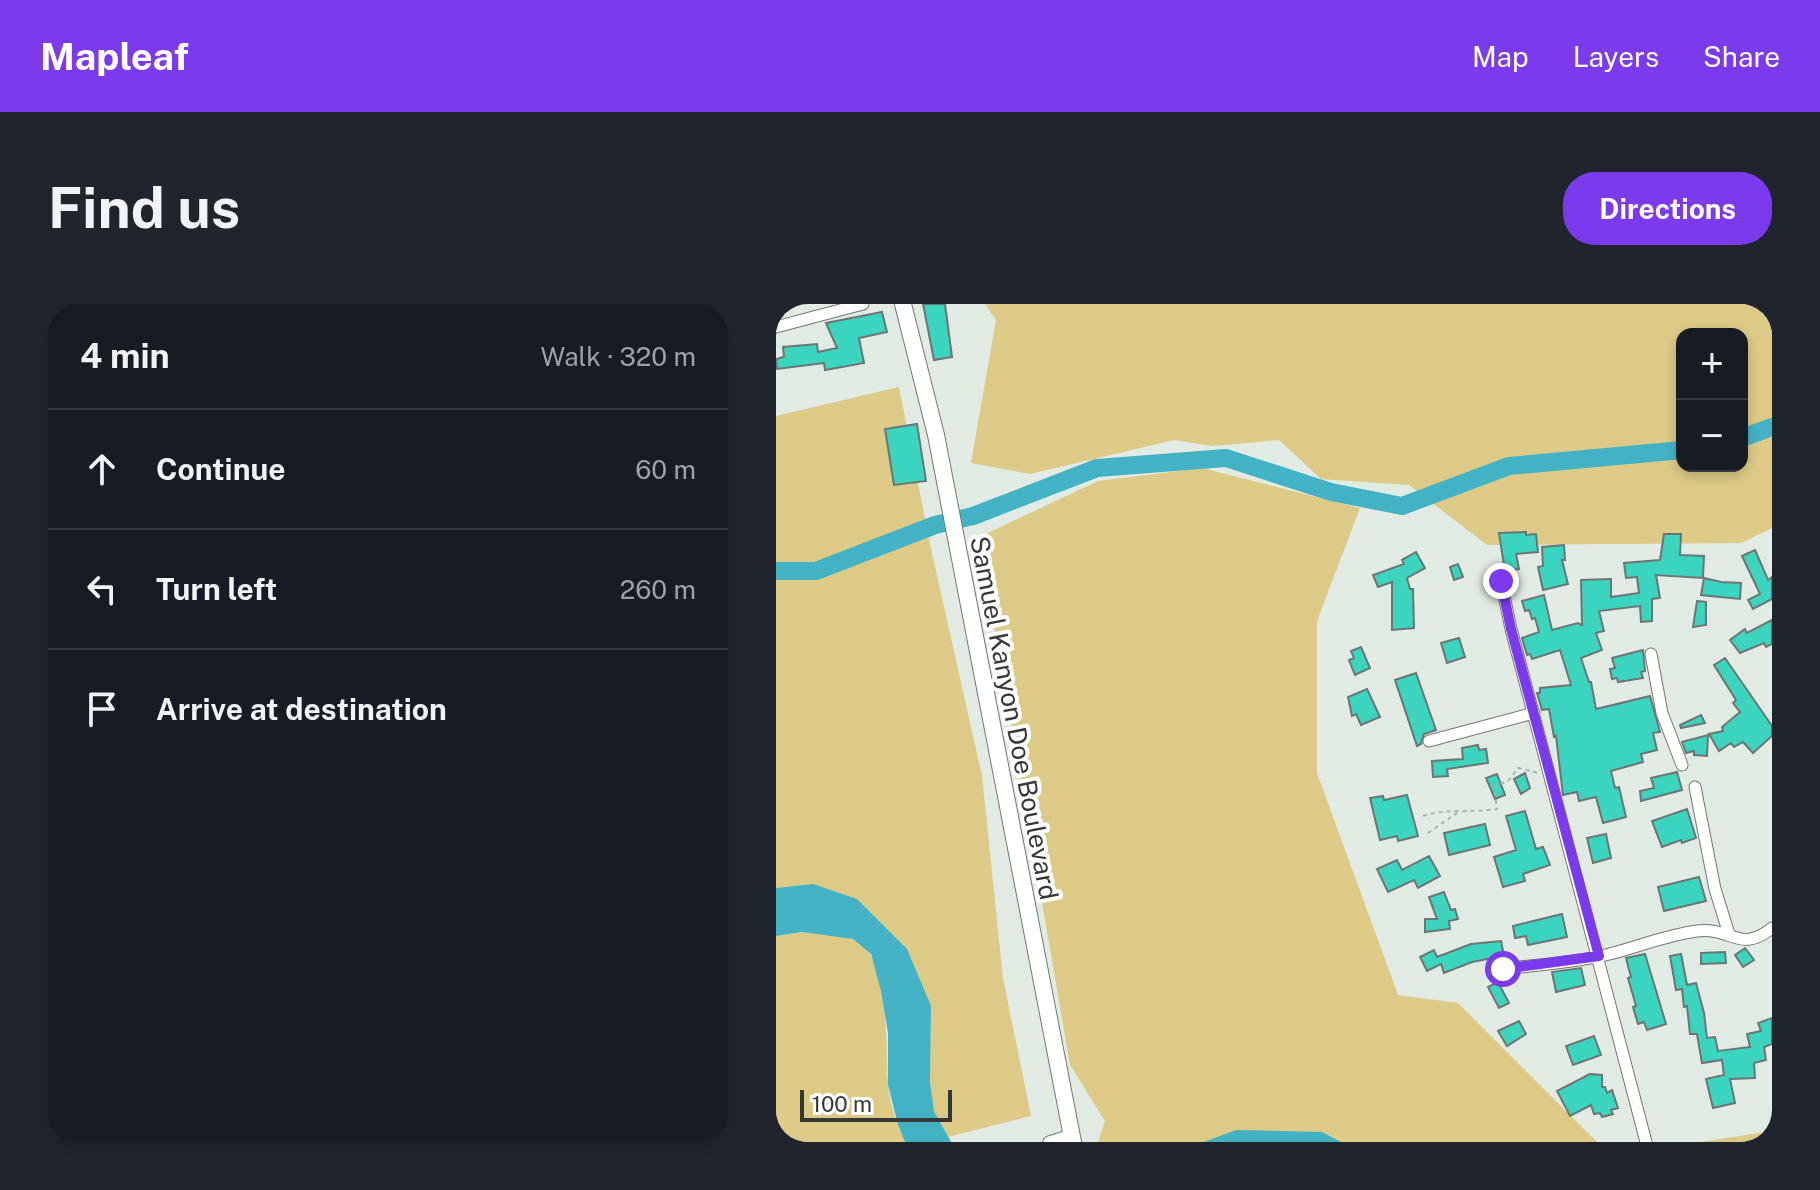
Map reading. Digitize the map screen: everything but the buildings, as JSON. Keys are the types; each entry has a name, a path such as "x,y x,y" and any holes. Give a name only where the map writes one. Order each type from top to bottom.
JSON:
{"street":[{"path":"776,327 863,304"},
{"name":"Samuel Kanyon Doe Boulevard","path":"903,304 936,435 1072,1139"},
{"path":"1501,581 1646,1142"},
{"path":"1651,654 1662,713 1682,765"},
{"path":"1429,741 1534,713"},
{"path":"1695,787 1715,889 1729,934"},
{"path":"1503,969 1599,956 1695,931 1714,930 1745,941 1760,937 1772,928"},
{"path":"1049,1142 1072,1139"}],"path":[{"path":"1423,816 1445,811 1458,813 1497,809 1494,787 1509,780 1518,768 1551,775"},
{"path":"1428,833 1458,813"}],"shaded area":[{"path":"985,304 1772,304 1772,528 1741,543 1487,545 1409,485 1321,479 1279,440 1212,446 1174,440 1030,474 971,463 996,320"},
{"path":"899,387 931,549 982,776 1003,978 1031,1116 948,1137 934,1111 930,1082 931,1006 813,884 776,888 776,416"},
{"path":"1202,468 1360,508 1317,621 1317,773 1398,995 1458,1003 1597,1142 1098,1142 1105,1121 1070,1065 979,537 1098,481"},
{"path":"802,932 852,939 865,948 874,963 884,1004 890,1098 905,1142 776,1142 776,936"},
{"path":"1765,1132 1771,1142 1701,1142"}],"water":[{"path":"813,884 857,899 907,949 931,1006 930,1082 934,1111 951,1142 905,1142 888,1085 888,1033 871,954 853,939 802,932 776,936 776,888"},
{"path":"1236,1130 1322,1132 1341,1142 1204,1142"}],"waterway":[{"path":"1748,436 1772,427"},
{"path":"776,571 816,571 1097,468 1226,458 1331,492 1402,506 1509,466 1676,451"}],"route":[{"path":"1501,581 1511,629 1599,956 1503,969"}]}
